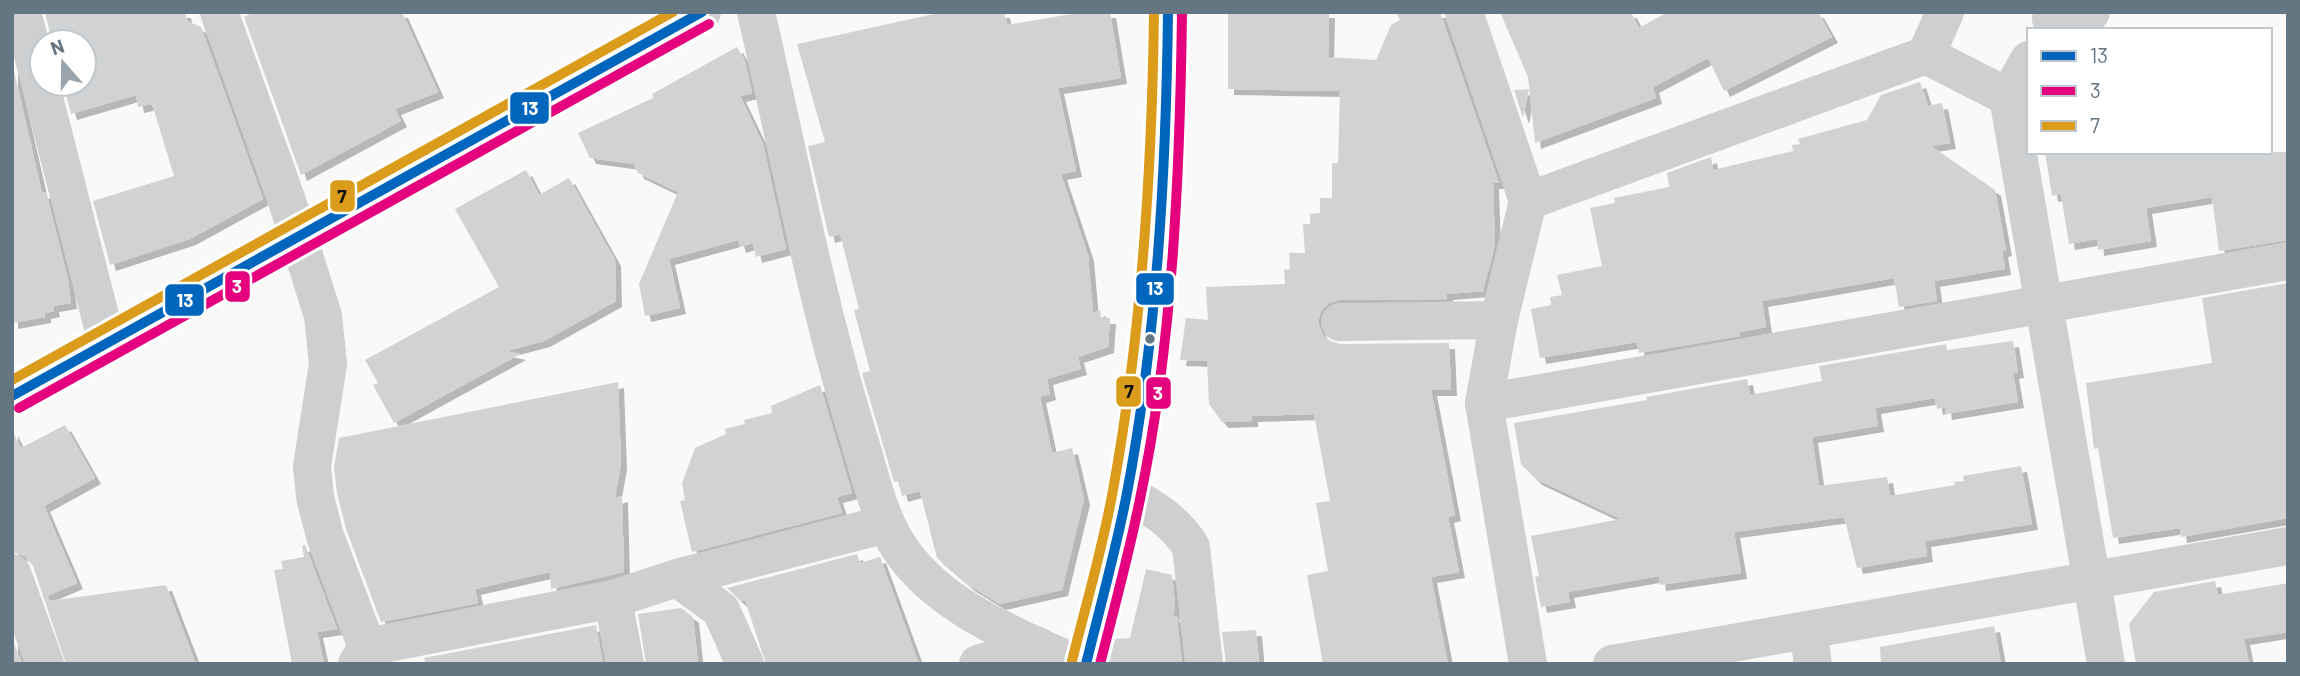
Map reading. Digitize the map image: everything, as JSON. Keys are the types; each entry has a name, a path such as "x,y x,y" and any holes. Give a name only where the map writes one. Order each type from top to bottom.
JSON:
{"street":[{"path":"22,12 107,343"},
{"path":"219,12 298,236 323,316 328,364 312,466 315,497 361,655 613,600 677,578 886,524"},
{"path":"12,396 702,12"},
{"path":"756,12 835,362 886,524 901,550 919,571 967,611 1077,664"},
{"path":"1086,664 1127,494 1152,326 1166,142 1168,12"},
{"path":"1464,12 1528,201 1499,320 1484,403 1528,664"},
{"path":"1528,201 1926,55 1945,12"},
{"path":"2044,20 2091,12"},
{"path":"1926,55 2008,97"},
{"path":"2027,64 2008,97 2106,664"},
{"path":"1484,403 2288,261"},
{"path":"1340,323 1499,320"},
{"path":"1127,494 1156,510 1181,530 1191,547 1204,664"},
{"path":"1612,664 1810,647 2092,582 2288,546"},
{"path":"12,573 46,664"},
{"path":"677,578 721,610 745,664"},
{"path":"613,600 625,664"},
{"path":"978,664 1038,646"}],"building":[{"path":"45,12 185,12 187,21 201,27 263,199 190,239 110,265 93,201 174,176 152,104 138,107 136,95 71,114 67,98 98,98 98,28 49,28"},
{"path":"254,12 402,12 438,92 395,109 401,121 301,175 244,17"},
{"path":"943,12 1004,12 1007,25 1083,12 1110,12 1121,78 1058,88 1076,171 1061,174 1088,255 1093,313 1100,310 1101,318 1110,318 1108,347 1078,357 1081,369 1047,379 1050,394 1040,397 1052,453 1072,448 1084,499 1062,590 1000,604 970,586 937,558 920,491 902,496 898,481 894,482 862,373 870,371 854,310 859,309 840,234 829,237 808,146 825,142 797,44"},
{"path":"1228,12 1329,12 1328,57 1376,60 1391,25 1400,20 1396,12 1440,12 1499,183 1493,183 1495,244 1483,291 1447,294 1447,299 1339,300 1329,303 1321,311 1318,322 1322,334 1330,341 1340,344 1449,343 1451,390 1431,390 1455,515 1448,517 1459,572 1431,577 1448,664 1323,664 1307,575 1328,571 1316,503 1330,501 1314,414 1252,416 1252,421 1222,422 1209,404 1207,361 1180,360 1186,318 1208,320 1206,287 1285,284 1284,270 1290,269 1289,253 1305,253 1303,224 1310,224 1310,214 1320,213 1320,198 1332,198 1332,163 1338,163 1340,91 1228,89"},
{"path":"1500,12 1631,12 1639,28 1668,12 1818,12 1832,37 1724,91 1708,58 1653,87 1656,98 1535,143 1528,77"},
{"path":"737,47 745,61 752,93 740,96 763,144 786,249 756,257 753,243 740,247 738,240 669,259 680,308 645,316 639,284 678,192 638,173 634,164 590,158 578,133 653,98 652,94"},
{"path":"12,62 42,193 46,192 68,279 71,303 53,306 54,311 45,313 45,317 12,323"},
{"path":"1920,82 1928,106 1942,103 1950,143 1931,146 1995,190 2006,250 2002,251 2005,269 1934,281 1937,301 1899,307 1894,278 1762,301 1766,327 1740,332 1740,336 1639,353 1637,342 1540,358 1531,309 1551,305 1550,297 1562,295 1557,275 1602,266 1590,208 1615,203 1614,198 1669,187 1667,173 1711,157 1713,170 1793,151 1792,145 1800,144 1798,139 1867,120 1881,95"},
{"path":"1529,89 1523,118 1514,90"},
{"path":"2288,152 2288,240 2219,251 2212,197 2146,208 2151,241 2098,250 2097,239 2069,244 2061,194 2052,196 2045,154"},
{"path":"526,170 539,195 569,178 615,260 616,301 544,341 506,351 520,354 394,423 373,385 378,383 365,360 499,287 455,209"},
{"path":"2288,283 2288,518 2181,537 2180,528 2113,538 2098,448 2094,449 2086,383 2212,363 2202,298"},
{"path":"2013,341 2018,372 2013,373 2018,402 1946,414 1945,407 1937,409 1935,398 1875,408 1878,426 1812,437 1819,486 1887,477 1890,496 1955,485 1954,482 1964,481 1963,476 2021,466 2032,524 1925,541 1927,556 1857,568 1844,517 1734,532 1741,573 1660,585 1659,576 1568,592 1570,602 1541,607 1535,577 1539,576 1531,536 1621,519 1536,479 1521,464 1514,423 1747,379 1750,395 1822,381 1819,366 1946,344 1947,350"},
{"path":"618,382 621,463 615,498 622,496 624,572 551,589 550,572 475,589 478,603 381,622 346,529 337,493 334,467 339,438"},
{"path":"820,385 852,493 837,497 842,513 692,552 680,501 685,500 682,483 695,448 726,434 725,429 745,424 744,420 772,413 771,406"},
{"path":"65,425 95,478 44,506 77,583 47,596 49,601 166,585 196,664 66,664 33,566 25,556 12,552 12,430 21,448"},
{"path":"305,545 337,629 317,632 324,664 292,664 274,570 283,569 281,561 304,557 302,546"},
{"path":"857,554 860,563 880,557 919,664 766,664 745,600 741,601 727,588"},
{"path":"1146,569 1172,575 1175,605 1173,616 1177,617 1182,664 1109,664 1115,639 1130,638"},
{"path":"2215,581 2218,595 2288,583 2288,632 2244,639 2249,664 2136,664 2129,624 2154,592"},
{"path":"681,608 693,617 698,664 646,664 638,614"},
{"path":"596,625 603,664 426,664 424,658"},
{"path":"1994,626 2001,664 1881,664 1880,647"},
{"path":"1256,630 1259,664 1226,664 1222,632"},
{"path":"12,638 22,664 12,664"}],"transit line":[{"name":"7","path":"12,380 673,12"},
{"name":"13","path":"12,396 702,12"},
{"name":"7","path":"1072,661 1109,511 1131,371 1148,192 1154,12"},
{"name":"13","path":"1086,664 1123,514 1146,374 1162,193 1168,12"},
{"name":"3","path":"1100,664 1136,520 1160,379 1177,194 1182,12"},
{"name":"3","path":"19,408 709,24"}]}
